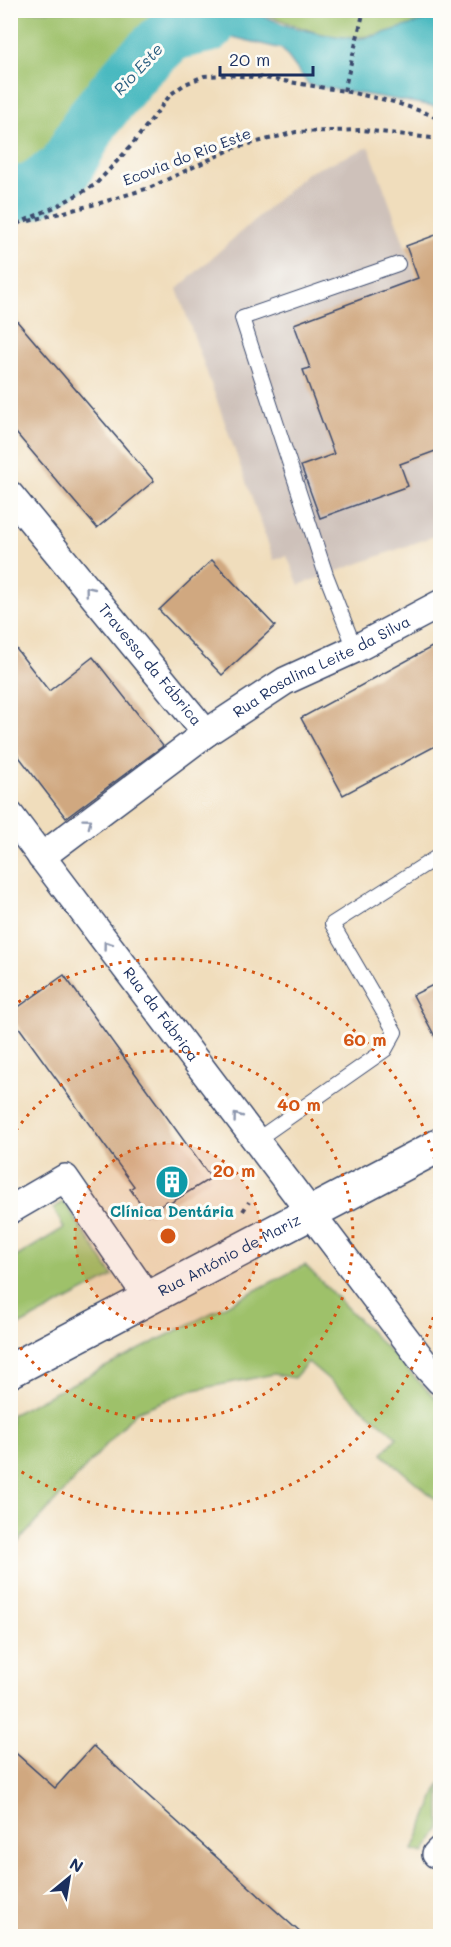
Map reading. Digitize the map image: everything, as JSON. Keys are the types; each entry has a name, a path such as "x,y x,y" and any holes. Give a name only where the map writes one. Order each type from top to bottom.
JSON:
{"street":[{"name":"Travessa da Fábrica","path":"10,495 206,733 41,857"},
{"name":"Rua Rosalina Leite da Silva","path":"206,733 285,681 355,649 441,604"},
{"name":"Rua da Fábrica","path":"10,815 255,1142 428,1368 441,1381"},
{"name":"Rua António de Mariz","path":"10,1371 441,1145"},
{"name":"Rua António de Mariz","path":"10,1210 65,1178 148,1298"}],"lane":[{"path":"355,649 326,575 242,318 398,264"},
{"path":"255,1142 385,1050 395,1032 332,924 441,855"}],"path":[{"path":"344,91 364,10"},
{"name":"Ecovia do Rio Este","path":"17,224 95,185 131,146 171,94 185,84 204,76 265,78 344,91 394,102 441,120"},
{"name":"Ecovia do Rio Este","path":"10,224 100,203 149,188 234,148 296,132 363,130 441,139"}],"shaded area":[{"path":"369,147 440,342 440,534 299,585 287,556 274,560 177,289 307,173"}],"green space":[{"path":"440,10 440,16 411,26 382,34 354,37 322,34 251,11"},
{"path":"10,11 184,11 147,39 54,162 20,184 11,184"},
{"path":"64,1202 113,1276 11,1330 11,1260 64,1228 53,1208"},
{"path":"305,1265 440,1403 440,1503 382,1454 397,1437 308,1362 294,1378 274,1374 189,1391 136,1412 11,1550 11,1415"},
{"path":"440,1783 440,1828 424,1853 413,1850"}],"water":[{"path":"208,10 235,11 263,16 288,26 356,39 371,37 440,16 440,107 309,85 282,49 216,33 169,53 77,176 42,201 11,203 11,193 30,192 65,169 93,119 144,59 177,23"}],"building":[{"path":"441,233 441,449 400,464 408,486 320,518 301,466 334,454 303,370 310,368 294,324 418,278 406,246"},
{"path":"10,313 154,481 97,528 10,426"},
{"path":"212,560 275,626 222,675 159,610"},
{"path":"10,641 49,691 93,657 163,746 66,818 10,745"},
{"path":"441,642 441,743 343,795 301,718"},
{"path":"64,975 211,1178 169,1204 167,1201 149,1215 130,1189 134,1186 10,1015"},
{"path":"441,981 441,1048 413,995"},
{"path":"93,1746 304,1936 10,1936 10,1748 55,1788"}],"waterway":[{"name":"Rio Este","path":"10,194 30,192 65,169 93,119 136,67 172,33 208,25"}],"place":[{"name":"Clínica Dentária","path":"172,1182"}]}
